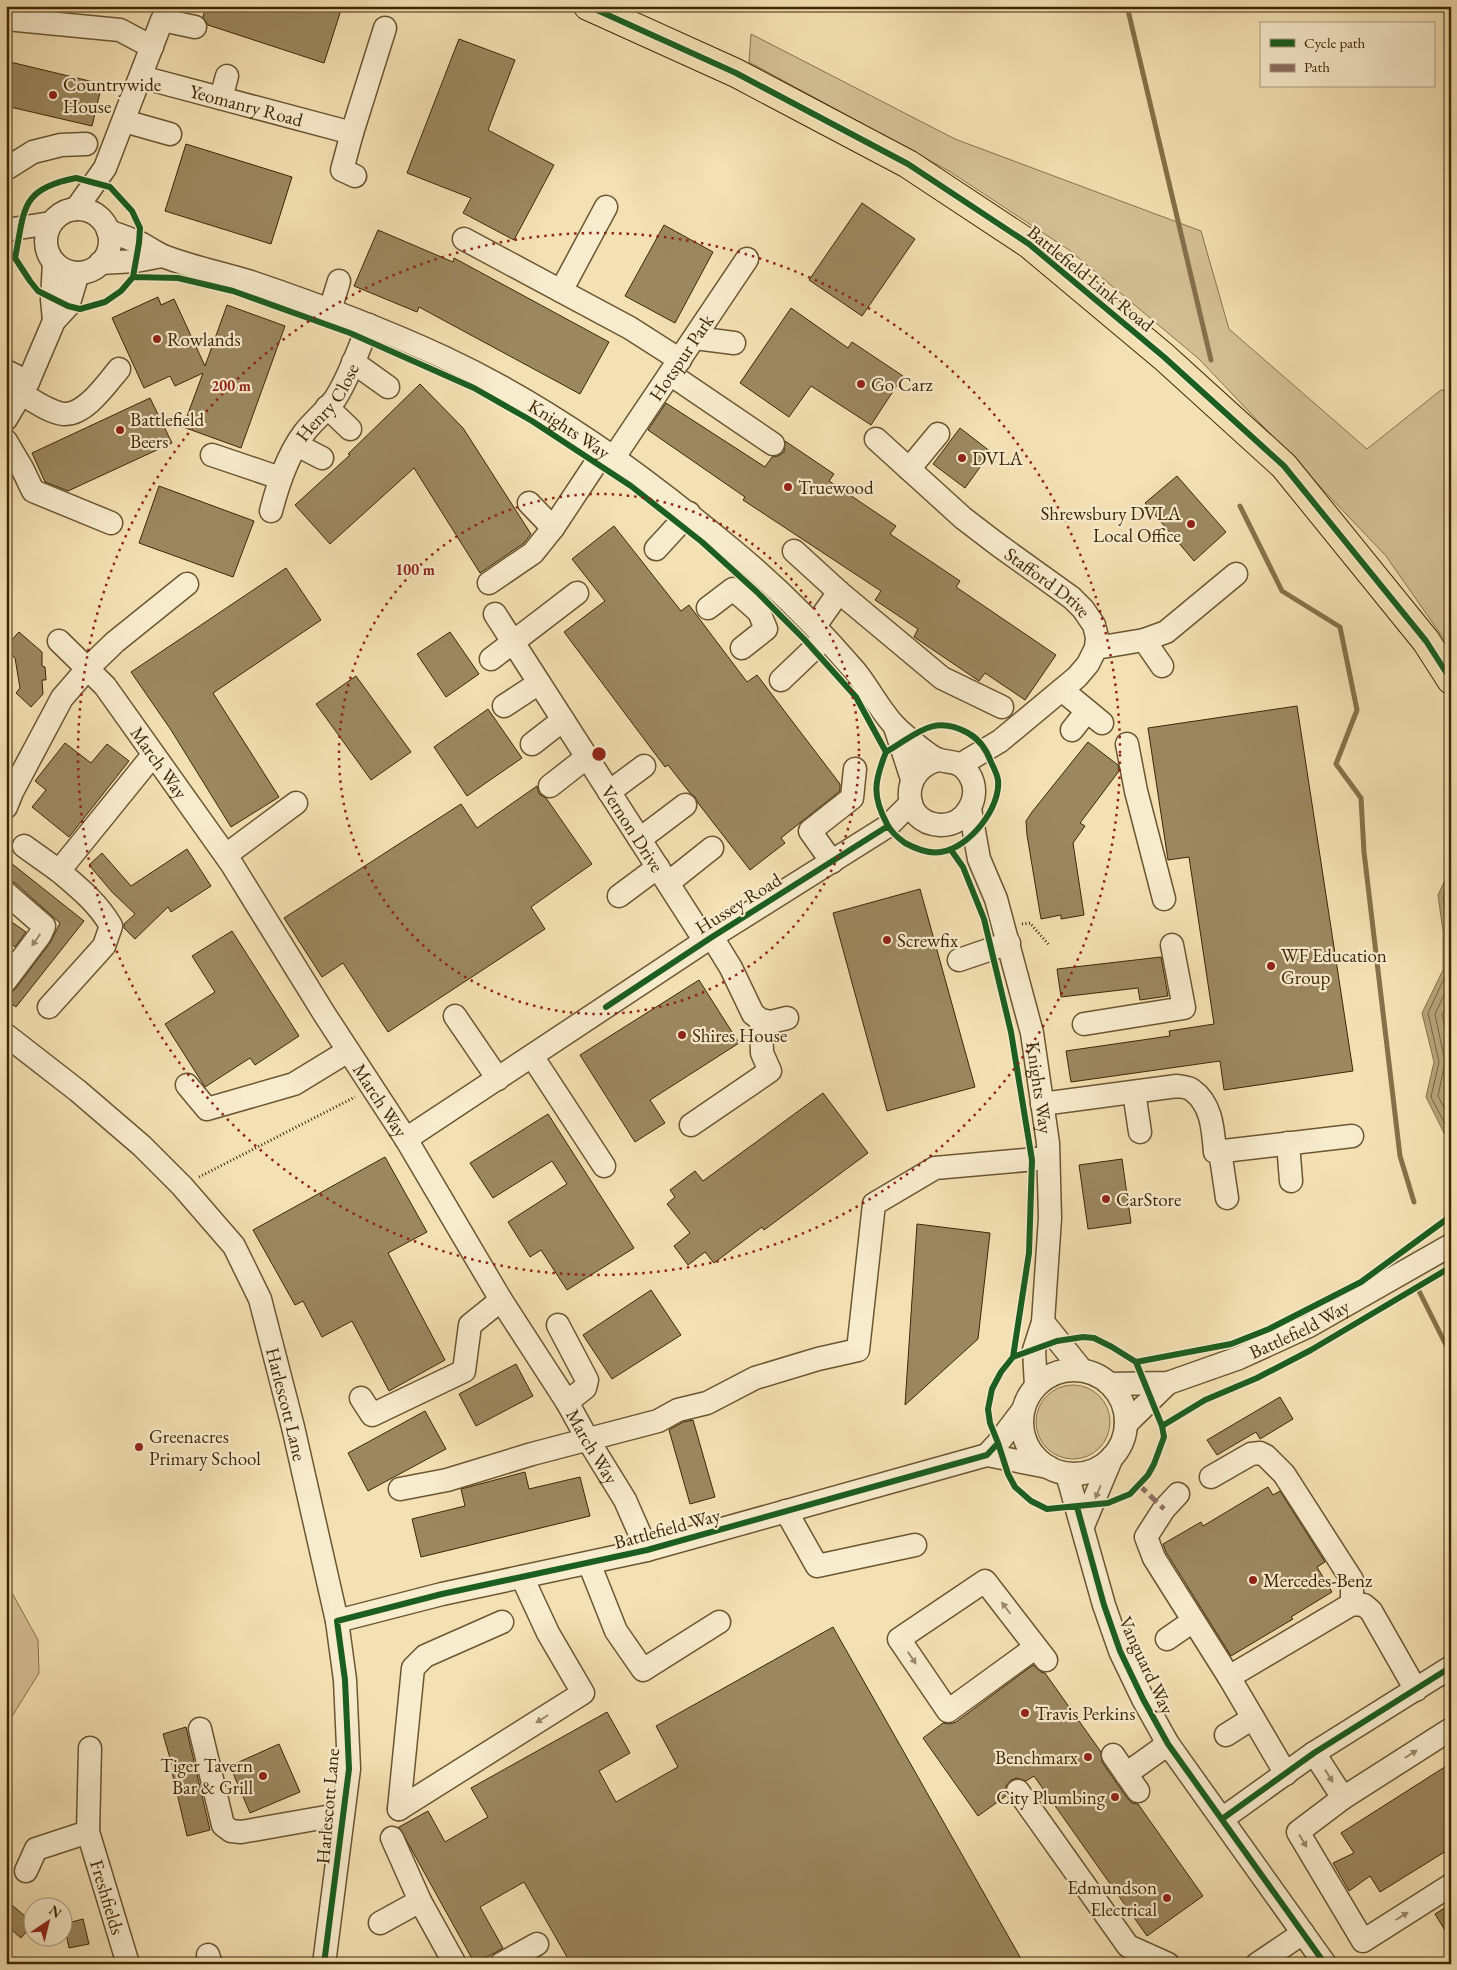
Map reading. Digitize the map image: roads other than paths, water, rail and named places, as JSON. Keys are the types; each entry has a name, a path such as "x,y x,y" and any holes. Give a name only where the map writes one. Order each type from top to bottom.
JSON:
{"main road":[{"name":"Battlefield Link Road","path":"588,6 736,74 908,164 1029,244 1164,357 1284,466 1426,642 1451,680"}],"street":[{"path":"6,19 120,30 152,47"},
{"path":"100,264 109,248 93,218 105,168 162,20 195,27"},
{"path":"355,176 342,170 385,28"},
{"path":"221,98 227,76"},
{"name":"Yeomanry Road","path":"141,77 221,98 269,101 305,111 352,133"},
{"path":"124,120 170,134"},
{"path":"6,169 33,152 61,145 86,144"},
{"path":"560,291 606,207"},
{"path":"54,321 51,256 46,240 51,224 62,213 93,218"},
{"name":"Knights Way","path":"93,218 162,256 230,275 330,310 445,358 516,395 609,454 689,513 782,594 820,632 858,674 895,727 912,779 909,792 911,803 921,818 941,823 979,859"},
{"path":"6,230 51,224"},
{"path":"6,234 51,256 66,270 78,273 68,306 54,321 25,388 6,419"},
{"path":"464,239 630,328 675,367 773,444"},
{"name":"Knights Way","path":"78,273 90,270 100,264 136,261 162,256"},
{"name":"Hotspur Park","path":"489,583 533,552 553,528 675,367 747,259"},
{"path":"330,310 338,281"},
{"name":"Henry Close","path":"271,511 280,478 297,445 303,434 334,400 369,325"},
{"path":"695,338 734,343"},
{"path":"353,362 388,387"},
{"path":"6,371 52,411 65,414 85,407 119,369"},
{"path":"327,407 350,428"},
{"path":"909,469 938,434"},
{"name":"Stafford Drive","path":"876,439 997,544 1083,608 1094,625 1097,637 1096,648"},
{"path":"6,441 22,468 32,491 111,523"},
{"path":"297,445 322,458"},
{"path":"212,456 280,478"},
{"path":"529,503 553,528"},
{"path":"656,549 689,513"},
{"path":"794,551 838,592 942,678 1002,707"},
{"path":"974,785 968,773 960,765 1000,741 1062,690 1088,664 1096,648 1144,640 1166,632 1236,574"},
{"path":"6,807 12,792 62,698 88,668 115,642 187,584"},
{"path":"708,608 732,589 759,612 766,629 742,648"},
{"path":"781,680 820,632 838,592"},
{"path":"491,659 577,593"},
{"path":"759,612 782,594"},
{"name":"Vernon Drive","path":"495,614 663,875 731,968 753,1014 761,1020"},
{"path":"1144,640 1162,666"},
{"name":"March Way","path":"59,641 88,668 115,699 153,755 226,855 348,1051 406,1140 501,1300 567,1402 625,1500 647,1550"},
{"path":"504,706 539,683"},
{"path":"1062,690 1094,717 1072,730"},
{"path":"532,744 563,720"},
{"name":"Knights Way","path":"895,727 938,760 950,760 960,765"},
{"path":"974,785 1000,741"},
{"path":"1128,744 1136,791 1164,900"},
{"path":"59,871 153,755"},
{"path":"550,786 587,757"},
{"path":"912,779 919,768 929,762 938,760"},
{"path":"609,792 644,766"},
{"path":"832,862 810,832 852,798 855,769"},
{"name":"Knights Way","path":"974,785 974,796 970,809 979,859 996,899 1007,935 1032,1033 1048,1158 1050,1218 1043,1322 1034,1350 1036,1386"},
{"path":"226,855 296,803"},
{"name":"Hussey Road","path":"406,1140 708,939 888,826 911,803"},
{"path":"640,840 685,805"},
{"path":"941,823 963,817 970,809"},
{"name":"Hussey Road","path":"888,826 941,823"},
{"path":"24,846 59,871 92,899 103,912 111,926 104,946 49,1007"},
{"path":"619,896 663,875 712,848"},
{"path":"6,893 44,926 40,935 8,972"},
{"path":"959,960 1007,935"},
{"path":"1084,1024 1184,1008 1172,945"},
{"path":"455,1016 498,1079"},
{"path":"691,1125 770,1072 762,1053 760,1040 761,1020 771,1022 787,1018"},
{"name":"Harlescott Lane","path":"6,1035 78,1091 142,1146 182,1186 234,1246 260,1299 293,1427 337,1621 345,1680 349,1769 324,1964"},
{"path":"187,1085 206,1109 294,1084 348,1051"},
{"path":"532,1056 604,1166"},
{"path":"1042,1104 1177,1086 1191,1089 1199,1097 1212,1118 1215,1152 1352,1136"},
{"path":"1134,1092 1140,1132"},
{"path":"1288,1143 1291,1181"},
{"path":"1220,1151 1227,1198"},
{"path":"400,1489 447,1480 532,1454 658,1421 678,1410 707,1403 755,1378 818,1359 858,1350 874,1204 935,1168 1048,1158"},
{"name":"Battlefield Way","path":"1110,1384 1168,1383 1238,1358 1309,1326 1451,1245"},
{"path":"361,1398 372,1415 464,1372 470,1324 501,1300"},
{"path":"1043,1322 1081,1369"},
{"path":"558,1325 587,1380 586,1388 567,1402"},
{"path":"987,1455 1022,1410 1027,1397 1036,1386 1048,1376 1064,1370 1081,1369"},
{"name":"Battlefield Way","path":"337,1621 442,1594 647,1550 987,1455 1080,1474 1092,1471 1112,1457 1120,1447 1126,1424 1125,1409 1119,1395 1110,1384 1097,1374 1081,1369"},
{"name":"Battlefield Way","path":"1126,1424 1168,1383"},
{"path":"1022,1410 1022,1427 1026,1443 1035,1457 1058,1470"},
{"path":"1211,1477 1251,1454 1260,1453 1266,1456 1284,1474 1352,1580 1352,1604"},
{"path":"1083,1526 1112,1457"},
{"name":"Vanguard Way","path":"1058,1470 1083,1526 1104,1604 1120,1651 1143,1699 1168,1744 1325,1964"},
{"path":"1178,1494 1164,1509 1146,1537 1154,1558 1229,1677 1286,1774"},
{"path":"786,1511 817,1566 915,1545"},
{"path":"589,1563 616,1631 644,1670 719,1622"},
{"path":"502,1622 425,1656 412,1668 399,1809 583,1693 548,1633 522,1577"},
{"path":"985,1581 1041,1653 948,1711 899,1638 985,1581"},
{"path":"1229,1677 1352,1604 1364,1605 1371,1611 1416,1690"},
{"path":"1167,1639 1193,1621"},
{"path":"1222,1819 1314,1754 1451,1667"},
{"path":"1226,1735 1253,1718"},
{"path":"200,1729 223,1825 230,1831 241,1832 343,1814"},
{"path":"1451,1729 1343,1798 1298,1832 1363,1941 1451,1885"},
{"path":"1113,1755 1132,1782 1168,1744"},
{"name":"Freshfields","path":"90,1748 88,1832 128,1964"},
{"path":"1314,1754 1343,1798"},
{"path":"1018,1791 1128,1946 1168,1964"},
{"path":"26,1871 30,1845 88,1832"},
{"path":"392,1838 420,1900 455,1964"},
{"path":"380,1923 420,1900"},
{"path":"1257,1964 1303,1933"},
{"path":"501,1964 536,1944"}],"water":[{"path":"1447,876 1451,880 1451,1131 1444,1133 1426,1097 1434,1062 1422,1013 1443,970 1443,931 1438,895"}],"waterway":[{"path":"1127,6 1211,360"},
{"path":"1240,506 1282,591 1340,627 1357,710 1336,764 1361,798 1364,852 1400,1156 1414,1202"},
{"path":"1419,1291 1451,1355"}],"place":[{"name":"Countrywide House","path":"53,95"},
{"name":"Rowlands","path":"157,339"},
{"name":"Go Carz","path":"861,384"},
{"name":"Battlefield Beers","path":"120,430"},
{"name":"DVLA","path":"962,458"},
{"name":"Truewood","path":"788,487"},
{"name":"Shrewsbury DVLA Local Office","path":"1191,524"},
{"name":"Screwfix","path":"887,940"},
{"name":"WF Education Group","path":"1271,966"},
{"name":"Shires House","path":"682,1035"},
{"name":"CarStore","path":"1106,1199"},
{"name":"Greenacres Primary School","path":"139,1447"},
{"name":"Mercedes-Benz","path":"1253,1580"},
{"name":"Travis Perkins","path":"1025,1713"},
{"name":"Benchmarx","path":"1088,1757"},
{"name":"Tiger Tavern Bar & Grill","path":"263,1776"},
{"name":"City Plumbing","path":"1115,1797"},
{"name":"Edmundson Electrical","path":"1167,1898"}]}
